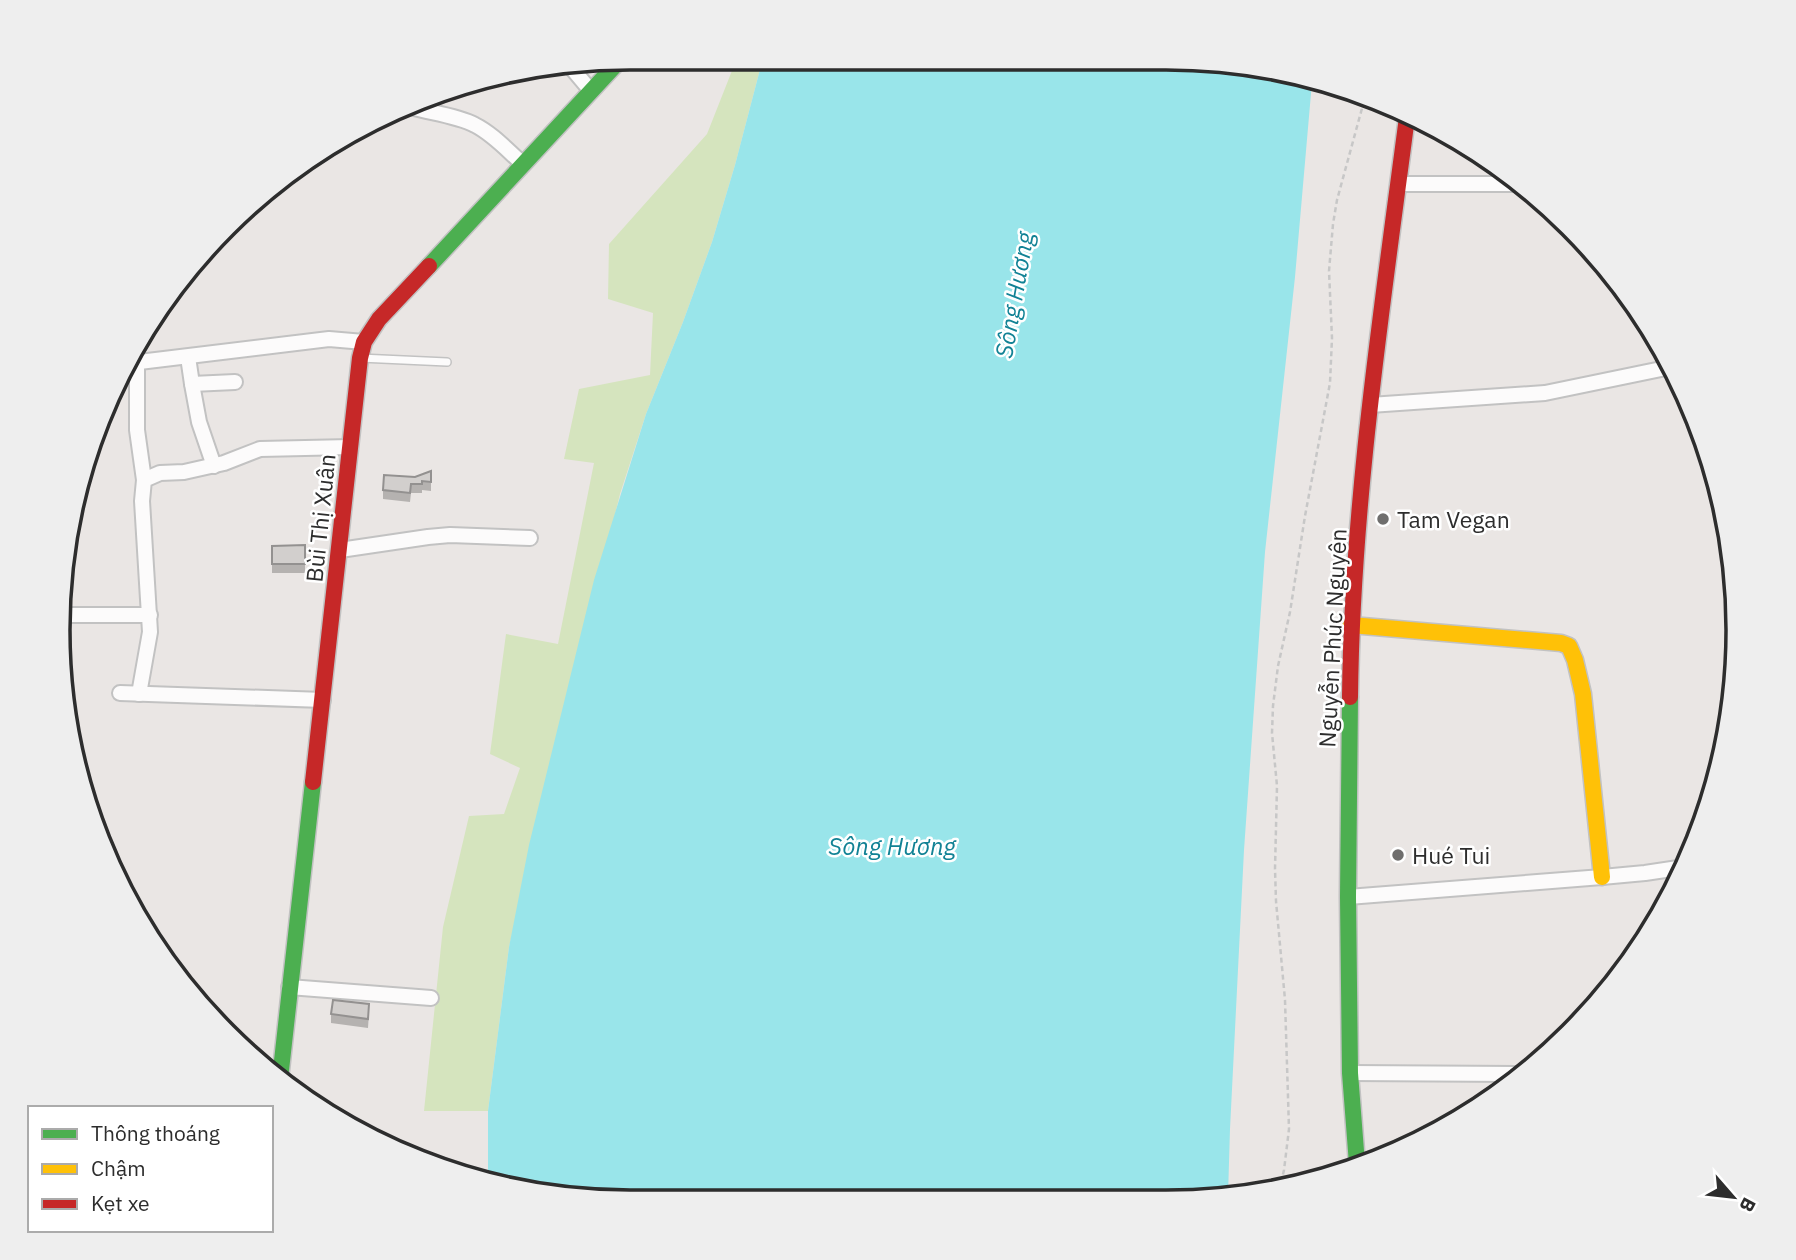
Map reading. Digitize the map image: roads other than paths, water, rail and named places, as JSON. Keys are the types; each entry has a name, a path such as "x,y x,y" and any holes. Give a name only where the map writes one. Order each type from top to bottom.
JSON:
{"street":[{"name":"Bùi Thị Xuân","path":"281,1068 362,350 379,319 611,71"},
{"path":"576,73 592,92"},
{"path":"423,110 478,126 523,164"},
{"name":"Nguyễn Phúc Nguyên","path":"1356,1156 1350,1073 1348,897 1351,625 1370,405 1406,125"},
{"path":"1399,184 1504,184"},
{"path":"138,363 329,340 362,350"},
{"path":"188,357 199,422 214,466"},
{"path":"134,370 136,430 144,480 142,500 150,615 149,644 139,694"},
{"path":"1370,405 1545,393 1662,370"},
{"path":"192,384 235,382"},
{"path":"144,480 160,473 214,466 260,449 350,447"},
{"path":"340,550 450,535 530,538"},
{"path":"70,615 150,615"},
{"path":"1351,625 1561,643 1569,646 1583,694 1602,877"},
{"path":"120,693 323,701"},
{"path":"1348,897 1672,869"},
{"path":"289,987 431,998"},
{"path":"1350,1073 1507,1074"}],"lane":[{"path":"362,350 447,362"}],"water":[{"name":"Sông Hương","path":"760,70 1203,71 1311,89 1295,277 1265,552 1244,850 1228,1186 1166,1190 630,1190 557,1185 488,1172 488,1111 509,947 529,845 594,580 646,414 712,242"}],"place":[{"name":"Tam Vegan","path":"1383,519"},
{"name":"Hué Tui","path":"1398,855"}]}
